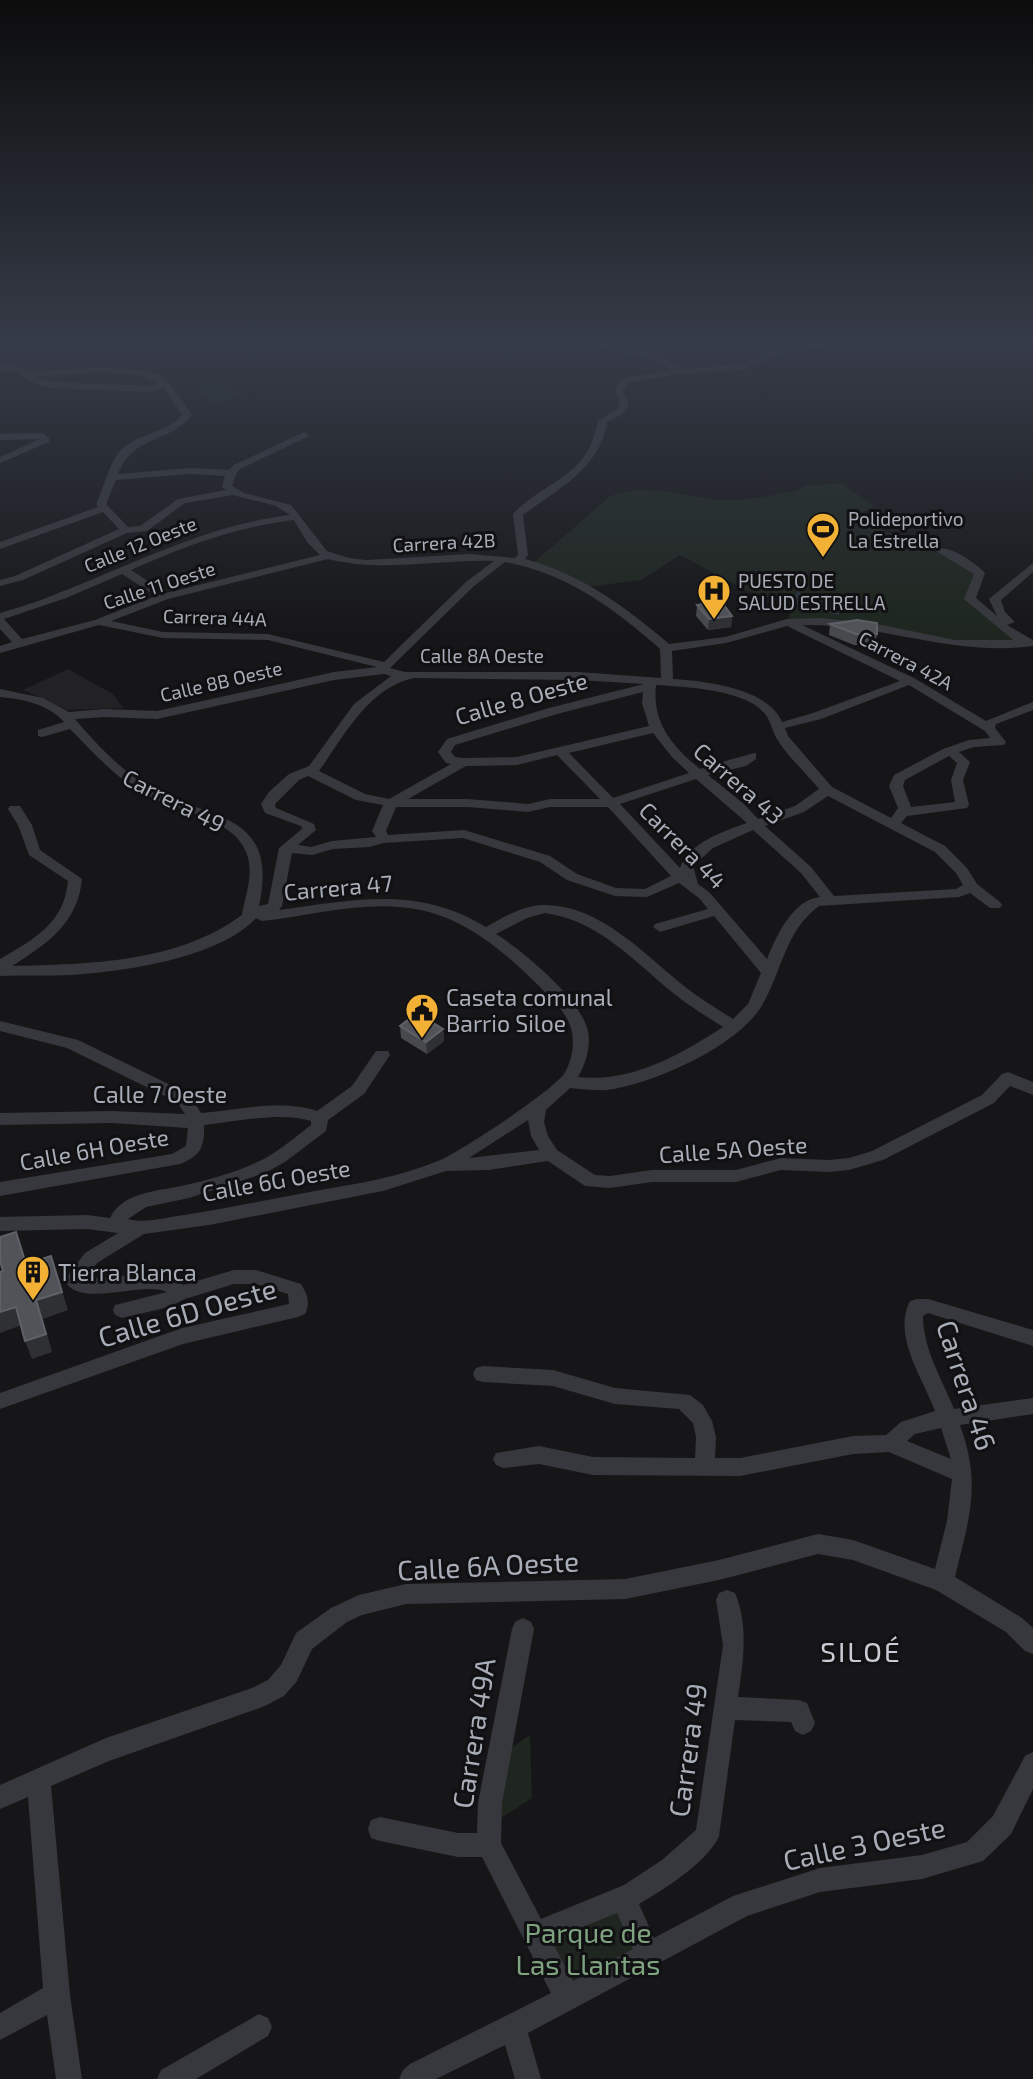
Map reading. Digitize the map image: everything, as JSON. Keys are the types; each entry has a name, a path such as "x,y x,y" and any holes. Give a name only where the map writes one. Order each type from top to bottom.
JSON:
{"street":[{"path":"0,460 46,440"},
{"path":"125,530 101,504 121,456 130,447 144,440"},
{"path":"113,477 234,470 294,440"},
{"path":"518,561 523,555 518,514 573,477 598,440"},
{"path":"234,470 227,487 234,492 275,502 293,511 303,531 329,556"},
{"path":"0,583 60,560 125,530 143,529 183,502 234,492"},
{"path":"0,546 103,509"},
{"name":"Calle 12 Oeste","path":"0,619 60,597 167,549 238,524 297,517"},
{"path":"143,529 152,540 167,549"},
{"path":"939,550 967,563 980,573 970,599 1011,634 1032,644"},
{"name":"Carrera 42B","path":"329,556 378,564 469,557 518,561 555,572 587,587 615,605 666,648"},
{"name":"Calle 11 Oeste","path":"0,650 99,622 164,597 329,556"},
{"path":"385,668 470,584 504,558"},
{"path":"1032,644 1000,613 995,599 1033,566"},
{"path":"122,569 155,588 164,597"},
{"path":"0,619 19,643"},
{"path":"995,905 971,887 970,881 952,859 928,842 893,826 824,786 782,737 772,713 762,704 741,695 698,684 667,682 666,648 726,640 787,622 822,621 882,628 955,643 1032,644"},
{"name":"Carrera 44A","path":"99,622 163,635 268,637 385,668 401,675"},
{"name":"Carrera 42A","path":"787,622 910,681 989,728 1000,742 983,740 951,751"},
{"name":"Calle 8B Oeste","path":"42,733 69,720 104,713 157,715 334,676 385,668"},
{"name":"Calle 8A Oeste","path":"286,848 303,837 309,830 307,824 279,815 270,810 268,804 294,777 314,769 342,731 350,714 401,675 534,674 649,686 667,682"},
{"path":"779,726 817,716 910,681"},
{"name":"Carrera 43","path":"649,686 646,694 657,729 669,749 739,807 754,824 818,881 829,900"},
{"name":"Calle 8 Oeste","path":"463,762 452,760 444,752 451,742 649,686"},
{"name":"Carrera 49","path":"2,696 22,696 38,700 69,720 119,773 155,795 214,818 235,831 249,845 256,859 250,914"},
{"path":"989,728 991,722 1033,705"},
{"path":"463,762 517,761 562,752 616,736 657,729"},
{"path":"893,826 903,812 904,797 896,786 898,778 951,751 964,762 957,780 962,805 903,812"},
{"name":"Carrera 44","path":"562,752 717,912 769,972"},
{"path":"309,771 361,797 391,803 468,803 528,808 550,803 610,803 741,763 752,756"},
{"name":"Calle 8 Oeste","path":"391,803 463,762"},
{"path":"0,971 82,969 215,941 250,914 275,906 286,848 305,852 344,844 450,834 473,836 545,859 581,881 615,892 648,893 685,881 686,866 695,853 754,824 798,810 824,786"},
{"path":"376,841 391,803"},
{"path":"0,966 43,939 60,924 71,907 75,891 75,878 34,852 25,825 15,809"},
{"path":"566,1082 612,1084 687,1056 742,1021 752,1008 769,972 772,959 803,908 815,902 959,892 971,887"},
{"name":"Carrera 47","path":"250,914 394,902 453,915 486,933 525,962 563,1002 576,1022 581,1038 573,1073 566,1082"},
{"path":"486,933 535,911 546,909 579,916 621,942 681,993 733,1027"},
{"path":"660,927 717,912"},
{"path":"0,1026 72,1044 113,1062 183,1098 192,1107 195,1120"},
{"path":"118,1226 119,1217 124,1211 141,1201 188,1191 269,1164 320,1127 319,1118 358,1090 382,1055"},
{"name":"Calle 5A Oeste","path":"551,1154 592,1181 610,1182 652,1176 736,1176 781,1164 849,1164 877,1156 988,1099 1008,1078 1033,1089"},
{"name":"Calle 6G Oeste","path":"0,1224 87,1222 141,1228 383,1185 446,1165 540,1104 566,1082"},
{"path":"540,1104 535,1125 544,1147 551,1154"},
{"name":"Calle 7 Oeste","path":"0,1119 111,1117 195,1120 285,1112 305,1113 319,1118"},
{"name":"Calle 6H Oeste","path":"0,1189 160,1164 189,1154 194,1149 195,1120"},
{"path":"446,1165 489,1164 551,1154"},
{"path":"122,1310 169,1300 179,1293 164,1282 82,1286 73,1280 91,1258 141,1228"},
{"name":"Calle 6D Oeste","path":"0,1401 182,1336 216,1331 298,1309 299,1297 294,1289 256,1277 234,1277 179,1293"},
{"name":"Carrera 46","path":"943,1583 954,1537 963,1474 962,1461 934,1381 918,1349 913,1313 917,1306 928,1306 1033,1338"},
{"path":"483,1374 553,1378 615,1396 683,1401 696,1411 702,1421 706,1437 705,1466"},
{"path":"890,1443 908,1428 946,1418 1033,1406"},
{"path":"503,1460 539,1455 593,1466 740,1467 818,1450 890,1443 963,1474"},
{"name":"Calle 6A Oeste","path":"0,1797 106,1750 257,1698 276,1688 289,1672 304,1641 339,1615 359,1605 406,1594 625,1589 719,1570 818,1544 853,1550 943,1583"},
{"path":"943,1583 1014,1625 1033,1643"},
{"name":"Carrera 49","path":"536,1934 623,1897 671,1869 706,1836 734,1645 727,1600"},
{"name":"Carrera 49A","path":"523,1629 490,1803 489,1845 567,1997"},
{"path":"725,1708 799,1711 803,1723"},
{"name":"Calle 3 Oeste","path":"412,2079 742,1905 820,1880 922,1867 974,1852 1002,1825 1033,1764"},
{"path":"39,1781 57,1995 69,2079"},
{"path":"380,1829 458,1845 489,1845"},
{"path":"623,1897 648,1953"},
{"path":"0,2027 57,1995"},
{"path":"170,2079 260,2027"},
{"path":"513,2027 528,2079"}],"shaded area":[{"path":"798,592 847,604 838,615 788,603"},
{"path":"68,669 113,694 123,708 67,710 23,690"}],"green space":[{"name":"Polideportivo La Estrella","path":"841,483 874,506 853,518 935,552 939,550 980,573 970,599 1030,643 955,643 882,628 787,622 791,612 780,603 757,596 680,555 641,580 587,587 531,565 609,497 624,492 656,491 737,500 796,491 805,486"},
{"path":"530,1735 532,1798 490,1825 499,1756"},
{"name":"Parque de Las Llantas","path":"623,1897 648,1953 567,1997 536,1934"}],"building":[{"path":"721,601 732,616 709,619 697,605"},
{"path":"857,620 877,623 877,634 856,634 830,624"},
{"path":"417,1013 443,1029 426,1042 400,1026"},
{"name":"Tierra Blanca","path":"16,1232 26,1264 51,1256 62,1292 36,1300 46,1334 25,1341 16,1307 0,1312 0,1272 3,1271 0,1261 0,1237"}],"place":[{"name":"Polideportivo La Estrella","path":"823,559"},
{"name":"PUESTO DE SALUD ESTRELLA","path":"714,621"},
{"name":"Caseta comunal Barrio Siloe","path":"422,1040"},
{"name":"Tierra Blanca","path":"33,1302"}],"district":[{"name":"SILOÉ","path":"861,1651"}]}
